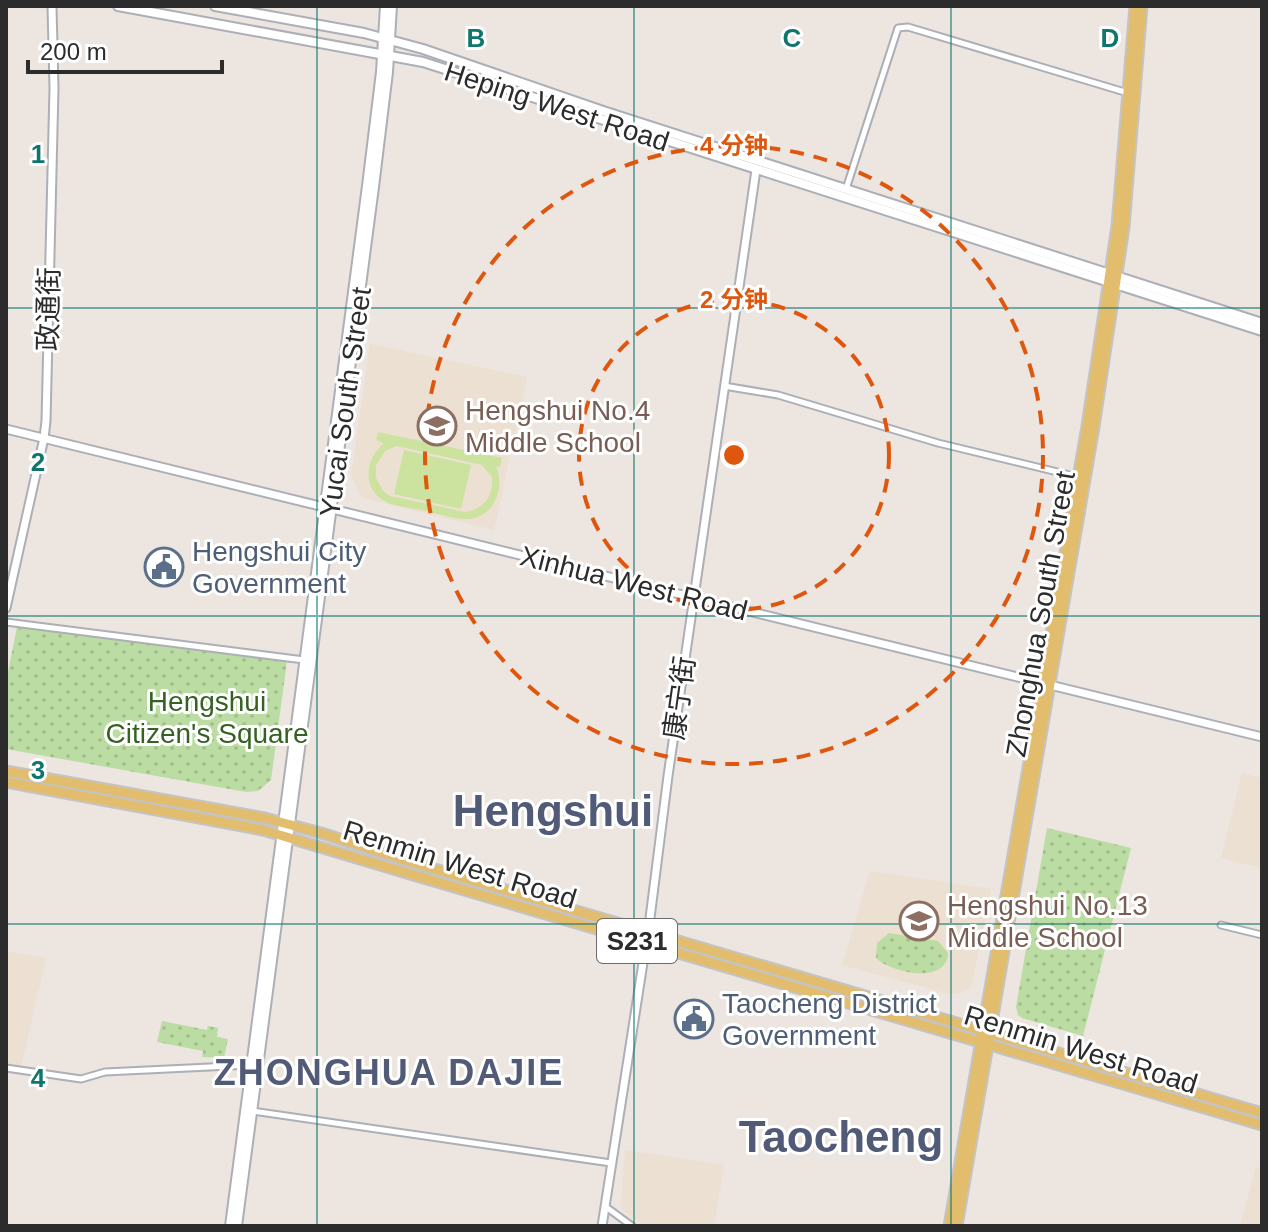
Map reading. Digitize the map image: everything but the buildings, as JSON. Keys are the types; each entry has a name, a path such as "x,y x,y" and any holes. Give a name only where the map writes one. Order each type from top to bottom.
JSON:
{"main road":[{"name":"Heping West Road","path":"118,6 423,62 756,170 1262,323"},
{"name":"Heping West Road","path":"215,6 387,39 1262,331"},
{"name":"Yucai South Street","path":"385,6 387,39"},
{"name":"Yucai South Street","path":"230,1226 286,823 392,6"},
{"name":"Zhonghua South Street","path":"949,1226 987,1032 1047,684 1112,280 1135,6"},
{"name":"Zhonghua South Street","path":"1047,684 1078,477 1124,227 1142,6"},
{"name":"Yucai South Street","path":"286,823 304,660 327,507"},
{"name":"Renmin West Road","path":"6,771 286,823 1262,1113"},
{"name":"Renmin West Road","path":"6,782 284,835 1262,1125"},
{"name":"Yucai South Street","path":"237,1226 284,835"},
{"name":"Zhonghua South Street","path":"957,1226 985,1043"}],"street":[{"name":"政通街","path":"6,608 44,438 54,88 52,6"},
{"path":"845,190 898,28 908,27 1128,93"},
{"name":"康宁街","path":"602,1226 646,943 756,170"},
{"path":"724,386 778,395 938,443 1078,477"},
{"name":"Xinhua West Road","path":"6,429 1262,737"},
{"path":"6,622 304,660"},
{"path":"1221,925 1262,935"},
{"path":"6,1068 81,1079 105,1072 251,1065"},
{"path":"252,1111 611,1163"},
{"path":"605,1206 632,1226"}],"shaded area":[{"name":"Hengshui No.4 Middle School","path":"370,344 527,377 494,530 362,498 351,476"},
{"path":"1242,773 1262,778 1262,868 1221,858"},
{"name":"Hengshui No.13 Middle School","path":"870,871 991,889 971,987 949,994 842,965"},
{"path":"6,951 46,958 21,1067 6,1064"},
{"path":"625,1150 724,1165 714,1226 646,1226 621,1209"},
{"path":"1256,1167 1262,1168 1262,1226 1240,1226"}],"green space":[{"path":"378,432 502,458 500,467 496,466 499,483 496,500 485,513 469,519 384,501 369,480 373,456 384,443 376,440","holes":["397,446 482,465 492,477 489,496 478,508 465,512 390,496 383,491 376,478 376,465 385,451"]},
{"path":"404,450 471,465 461,509 394,494"},
{"name":"Hengshui Citizen's Square","path":"17,627 287,661 271,780 258,791 246,792 6,749 6,682"},
{"path":"1047,828 1131,848 1083,1036 1022,1018 1016,1007"},
{"path":"889,933 938,941 948,953 945,963 929,973 917,973 883,963 876,958 877,943"},
{"path":"162,1021 207,1030 208,1026 218,1028 217,1037 228,1039 224,1058 202,1057 203,1051 157,1042"}],"place":[{"name":"Hengshui No.4 Middle School","path":"437,426"},
{"name":"Hengshui City Government","path":"164,567"},
{"name":"Hengshui No.13 Middle School","path":"919,921"},
{"name":"Taocheng District Government","path":"694,1019"}],"district":[{"name":"Hengshui","path":"553,811"},
{"name":"ZHONGHUA DAJIE","path":"389,1072"},
{"name":"Taocheng","path":"841,1137"}]}
